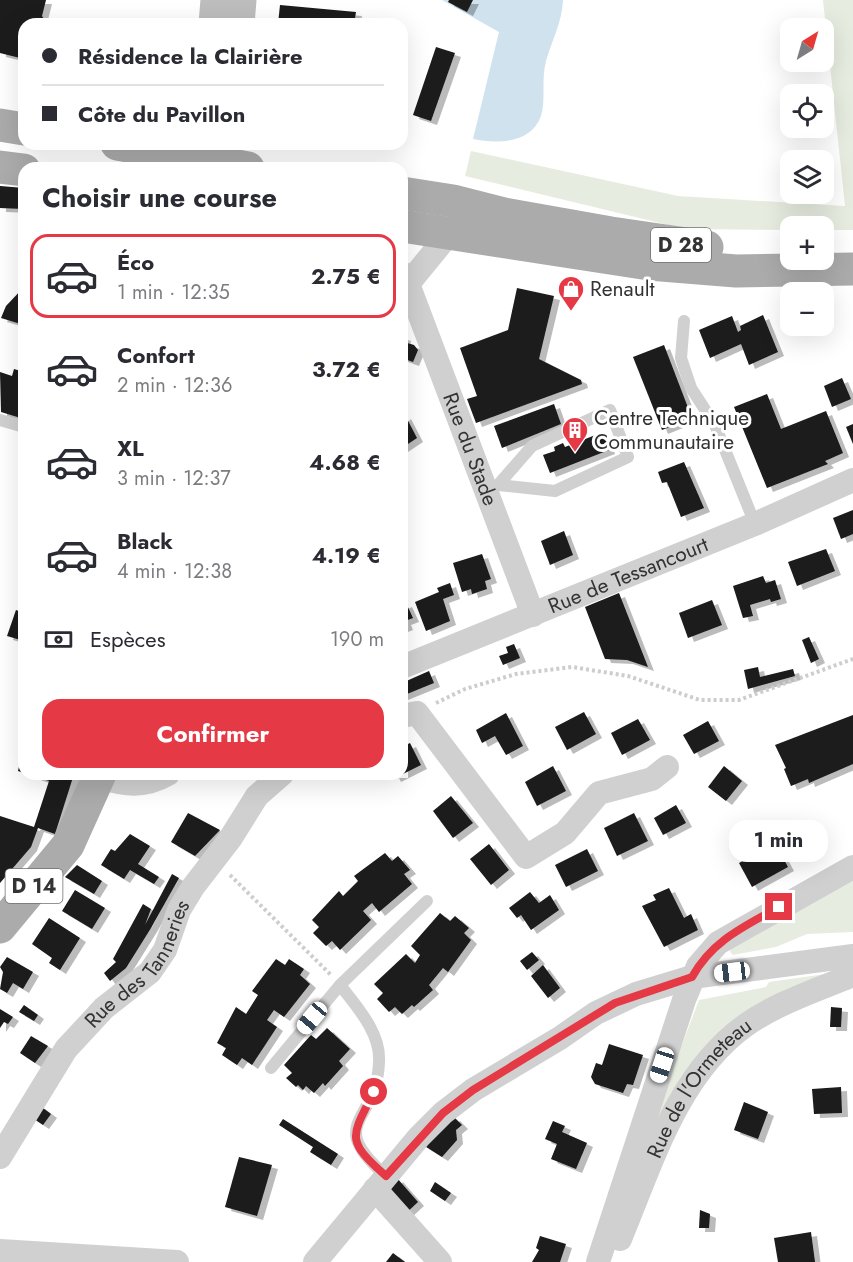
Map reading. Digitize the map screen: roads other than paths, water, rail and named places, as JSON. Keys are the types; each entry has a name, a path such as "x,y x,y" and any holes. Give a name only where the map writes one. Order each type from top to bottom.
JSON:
{"main road":[{"path":"216,18 217,0"},
{"path":"238,18 240,0"},
{"path":"0,125 18,128"},
{"path":"177,150 207,154 230,162"},
{"path":"254,150 265,162"},
{"path":"0,167 18,169"},
{"name":"D 28","path":"408,195 453,201 504,214 682,246 780,251"},
{"path":"408,204 478,216 504,214"},
{"name":"D 28","path":"408,227 649,264 736,271 853,269"},
{"path":"834,251 853,250"},
{"name":"D 14","path":"0,927 68,845 98,780"}],"street":[{"name":"Rue du Stade","path":"408,276 448,235"},
{"name":"Rue du Stade","path":"408,286 492,487 532,615"},
{"name":"Rue de Tessancourt","path":"408,665 755,524 853,480"},
{"path":"409,715 526,857 565,833 599,793 652,779 667,767"},
{"path":"112,780 123,784 143,785 154,780"},
{"name":"Rue des Tanneries","path":"0,1157 66,1049 104,1008 150,972 165,950 179,910 257,796 275,780"},
{"path":"598,1262 692,977 703,957 718,943 853,867"},
{"path":"315,1262 443,1113 473,1090 615,1003 692,977 853,956"},
{"name":"Rue de l'Ormeteau","path":"608,1262 615,1252 667,1127 705,1063 746,1025 771,1011 853,975"},
{"path":"381,1183 440,1262"},
{"path":"0,1251 177,1262"}],"lane":[{"path":"684,321 681,358 691,388 715,425 755,524"},
{"path":"610,410 628,457 555,490 492,487 531,446 610,410"},
{"path":"0,420 18,425"},
{"path":"271,1068 340,985 427,901"},
{"path":"340,985 374,1033 380,1061 374,1092 355,1129 356,1144 381,1183"}],"water":[{"path":"442,0 563,0 559,24 545,68 541,116 530,132 512,140 473,139 499,32"}],"place":[{"name":"Renault","path":"571,312"},
{"name":"Centre Technique Communautaire","path":"575,453"}]}
